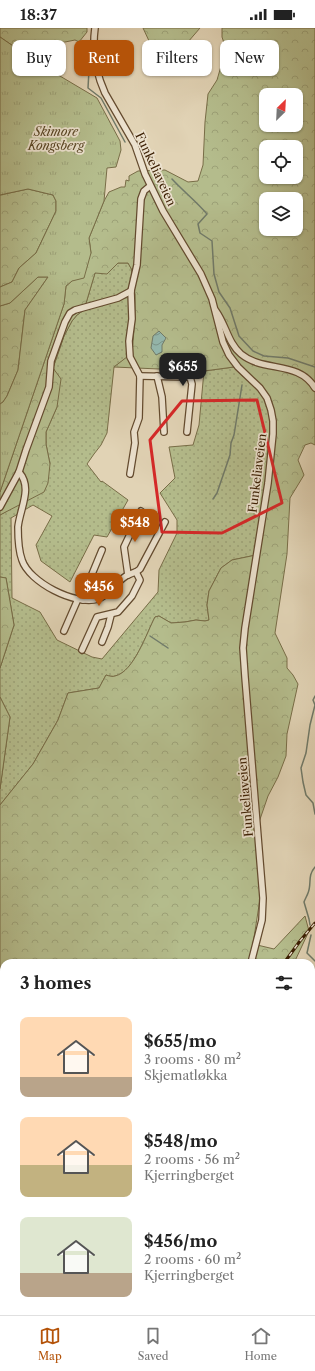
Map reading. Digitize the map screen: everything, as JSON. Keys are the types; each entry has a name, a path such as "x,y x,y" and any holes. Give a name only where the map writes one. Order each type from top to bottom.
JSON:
{"street":[{"name":"Funkeliaveien","path":"95,28 95,59 101,85 111,106 136,149 150,186 163,211 194,261 207,287 215,309 223,342 229,354 238,367 264,393 269,403 273,421 268,483 245,622 244,642 245,677 263,898 262,920 252,959"},
{"path":"130,474 135,443 134,432 139,418 140,376 130,358 132,319 131,291 137,265 141,199 144,191 150,186"},
{"path":"0,507 19,472 49,387 51,361 65,322 70,313 80,308 118,298 131,291"},
{"path":"215,309 221,318 234,346 242,355 261,363 299,373 310,381 315,388"},
{"path":"140,376 190,377 192,384 187,432"},
{"path":"157,376 162,397 164,432"},
{"path":"19,472 24,477 26,487 25,502 18,527 18,546 22,561 32,576 53,590 80,599 98,599 106,595 128,575 140,569 164,522"},
{"path":"128,575 124,547 141,511"},
{"path":"64,631 85,591 102,550"},
{"path":"82,650 97,617 111,615 121,609 136,590 140,580 136,572"},
{"path":"102,642 111,615"}],"highlighted area":[{"path":"257,400 282,503 222,533 162,532 150,440 182,401"}],"green space":[{"path":"0,28 87,28 87,32 81,40 66,42 66,40 12,40 12,45 0,37"},
{"path":"143,28 200,28 190,40 149,40"},
{"path":"222,28 315,28 315,445 311,443 305,445 298,460 304,475 290,498 287,554 275,633 287,658 287,668 298,684 287,734 286,756 278,777 268,796 257,828 262,886 253,944 274,949 305,916 309,931 296,959 0,959 0,805 33,764 58,720 68,693 99,688 106,675 114,676 122,673 134,660 155,617 159,616 171,623 209,620 207,605 209,591 221,568 232,560 256,555 270,472 271,409 252,380 242,376 234,367 204,371 114,367 132,353 135,318 135,294 131,282 132,270 128,263 118,263 107,274 95,273 84,310 72,321 64,336 53,368 61,379 57,407 46,432 46,444 50,464 48,483 44,492 0,515 0,492 64,304 66,286 72,281 91,253 89,238 104,201 109,192 125,187 126,180 129,181 129,176 138,171 165,170 188,182 198,181 203,165 208,94 217,80 220,70 220,76 279,76 279,40 223,40"},
{"name":"Skimore Kongsberg","path":"0,37 12,45 12,76 60,76 97,98 120,141 121,150 116,167 107,168 104,201 89,238 91,253 84,278 72,281 66,286 64,304 0,492 0,404 7,396 18,370 25,310 48,277 38,277 10,303 0,306 0,287 12,282 19,268 36,253 56,211 56,201 53,195 28,189 0,195"},
{"path":"28,189 53,195 56,201 56,211 36,253 19,268 12,282 0,287 0,195"},
{"path":"118,263 128,263 132,270 131,282 135,294 135,318 132,354 114,367 107,433 101,445 87,464 101,482 102,481 128,500 107,537 94,535 70,582 41,561 36,545 52,516 33,505 11,518 12,598 40,612 57,640 92,657 102,659 158,592 159,570 177,533 177,520 160,493 175,478 169,447 193,445 199,425 204,371 234,367 242,376 252,380 266,399 273,419 256,555 232,560 221,568 209,591 207,605 209,620 171,623 159,616 155,617 134,660 122,673 114,676 106,675 99,688 68,693 58,720 33,764 0,805 0,789 10,717 0,697 0,668 14,625 6,578 0,577 0,515 7,511 50,464 46,444 46,432 57,407 53,368 64,336 72,321 84,310 95,273"},
{"path":"38,277 48,277 25,310 18,370 7,396 0,404 0,306 10,303"},
{"path":"0,577 6,578 14,625 0,668"},
{"path":"0,697 10,717 0,789"}],"water":[{"path":"159,331 166,338 162,345 162,352 156,355 151,348 153,336"}],"waterway":[{"path":"89,76 88,88 101,98 125,142"},
{"path":"172,179 207,214 198,224 200,233 212,241 214,274 219,292 230,308 239,336 253,351 264,356 288,358 315,367"},
{"path":"213,499 217,493 230,455 242,385"},
{"path":"150,636 168,648"},
{"path":"315,696 313,700 315,705 310,725 306,753 301,768 306,795 313,803 315,814"},
{"path":"310,925 304,902 309,890 310,877 315,867"},
{"path":"311,935 307,953 313,959"}],"railway":[{"path":"287,959 315,923"}]}
